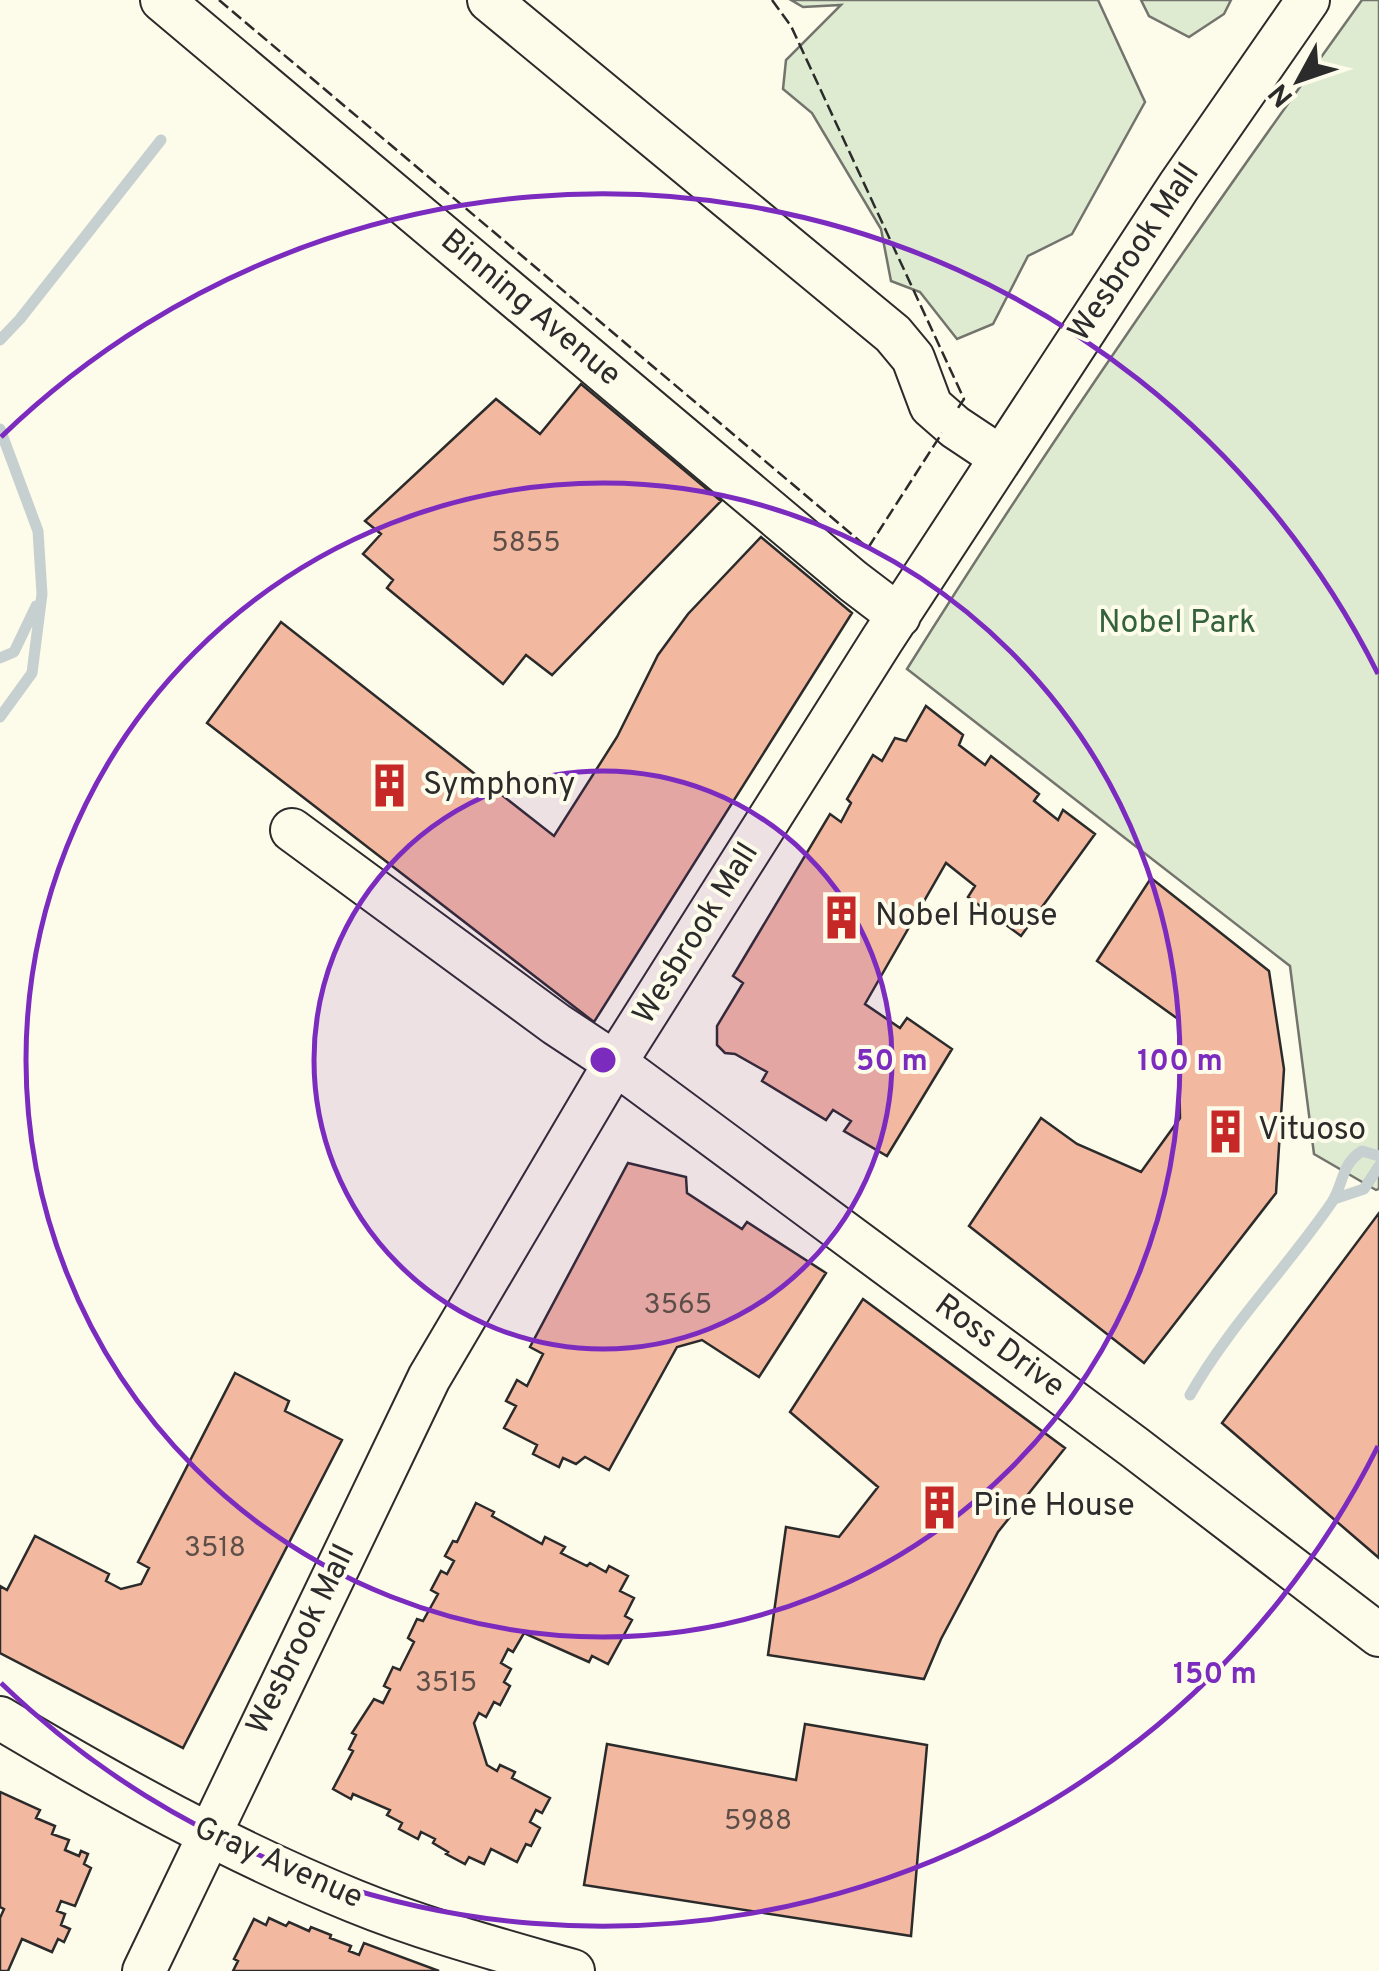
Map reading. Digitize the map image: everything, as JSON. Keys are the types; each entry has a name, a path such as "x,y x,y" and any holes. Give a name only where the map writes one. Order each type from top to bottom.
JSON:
{"street":[{"name":"Binning Avenue","path":"162,0 899,616"},
{"path":"489,0 893,334 913,358 932,406 1000,457"},
{"name":"Wesbrook Mall","path":"144,1971 429,1378 616,1063 1000,457 1308,0"},
{"name":"Ross Drive","path":"292,830 556,1024 616,1063 1379,1634"},
{"name":"Gray Avenue","path":"0,1718 208,1835 356,1902 574,1971"}],"green space":[{"path":"791,0 1098,0 1145,102 1072,234 1028,256 993,324 957,339 920,292 891,281 881,229 812,113 783,89 786,60 841,5 803,7"},
{"path":"1141,0 1231,0 1224,14 1189,37 1149,16"},
{"name":"Nobel Park","path":"1362,0 1379,0 1376,1190 1314,1154 1290,966 907,669 1129,331"}],"building":[{"path":"581,384 721,501 552,675 526,655 503,684 387,588 393,580 363,554 381,534 365,521 496,399 540,434"},
{"name":"Symphony","path":"761,537 852,613 594,1022 207,723 281,622 554,836 617,737 658,655 688,614"},
{"name":"Nobel House","path":"926,706 963,735 959,745 985,765 991,756 1039,794 1034,801 1058,820 1063,810 1095,834 1021,936 968,897 975,886 946,863 865,1004 900,1028 907,1018 952,1049 887,1156 844,1131 851,1121 833,1110 826,1120 762,1081 767,1072 735,1054 725,1053 717,1045 717,1026 743,983 733,976 830,814 841,822 851,803 847,799 873,755 882,761 895,738 906,741"},
{"name":"Vituoso","path":"1151,878 1269,971 1284,1069 1276,1193 1144,1363 969,1226 1041,1118 1077,1144 1141,1172 1180,1118 1178,1019 1097,961"},
{"path":"628,1163 686,1177 687,1193 742,1229 747,1222 826,1273 759,1377 702,1340 677,1347 609,1470 585,1457 576,1464 563,1458 559,1467 533,1454 537,1445 504,1428 516,1406 506,1401 517,1380 527,1386 543,1354 530,1347"},
{"path":"1379,1213 1379,1558 1222,1423"},
{"name":"Pine House","path":"863,1299 1065,1448 998,1532 924,1679 768,1655 786,1527 839,1537 878,1487 790,1412"},
{"path":"235,1373 289,1401 285,1411 342,1440 183,1748 0,1653 0,1586 7,1590 35,1536 109,1574 106,1581 121,1589 141,1584 149,1568 138,1562"},
{"path":"476,1503 542,1544 545,1537 565,1547 561,1553 587,1566 590,1563 606,1572 609,1566 628,1576 620,1591 634,1598 625,1616 632,1620 608,1664 592,1656 589,1662 524,1633 501,1663 511,1669 504,1682 510,1686 500,1705 494,1702 486,1717 479,1713 474,1723 487,1765 497,1771 500,1765 515,1772 512,1778 550,1798 542,1813 536,1810 530,1822 540,1828 517,1862 491,1849 484,1864 469,1857 465,1864 446,1854 433,1843 435,1839 421,1832 418,1839 399,1829 402,1823 387,1815 390,1810 353,1794 351,1799 333,1789 353,1751 349,1749 356,1735 352,1733 374,1699 383,1703 390,1689 384,1686 393,1667 400,1670 414,1642 408,1638 417,1619 423,1621 438,1594 431,1590 441,1571 447,1574 454,1561 445,1556 453,1541 457,1542"},
{"path":"805,1724 927,1745 911,1936 584,1885 607,1744 796,1780"},
{"path":"0,1792 40,1810 36,1818 55,1826 52,1834 69,1840 65,1850 79,1856 81,1851 88,1854 84,1864 91,1868 75,1906 61,1901 57,1911 65,1914 61,1925 70,1929 64,1942 58,1939 52,1952 22,1939 8,1971 0,1971 0,1918 4,1909 0,1907"},
{"path":"269,1918 286,1926 289,1922 331,1935 330,1938 351,1946 349,1951 359,1955 364,1943 439,1971 233,1971 238,1961 234,1959 254,1919 266,1925"}],"waterway":[{"path":"0,340 161,140"},
{"path":"0,429 38,531 42,594 32,673 0,717"},
{"path":"0,658 14,652 36,606"},
{"path":"1190,1395 1222,1345 1332,1202 1350,1162 1362,1151 1379,1156"},
{"path":"1334,1199 1364,1189 1379,1166"}],"fence":[{"path":"219,0 868,548 942,433"},
{"path":"772,0 791,26 964,399 958,408"}],"place":[{"name":"Symphony","path":"390,786"},
{"name":"Nobel House","path":"842,917"},
{"name":"Vituoso","path":"1225,1131"},
{"name":"Pine House","path":"940,1507"}]}
